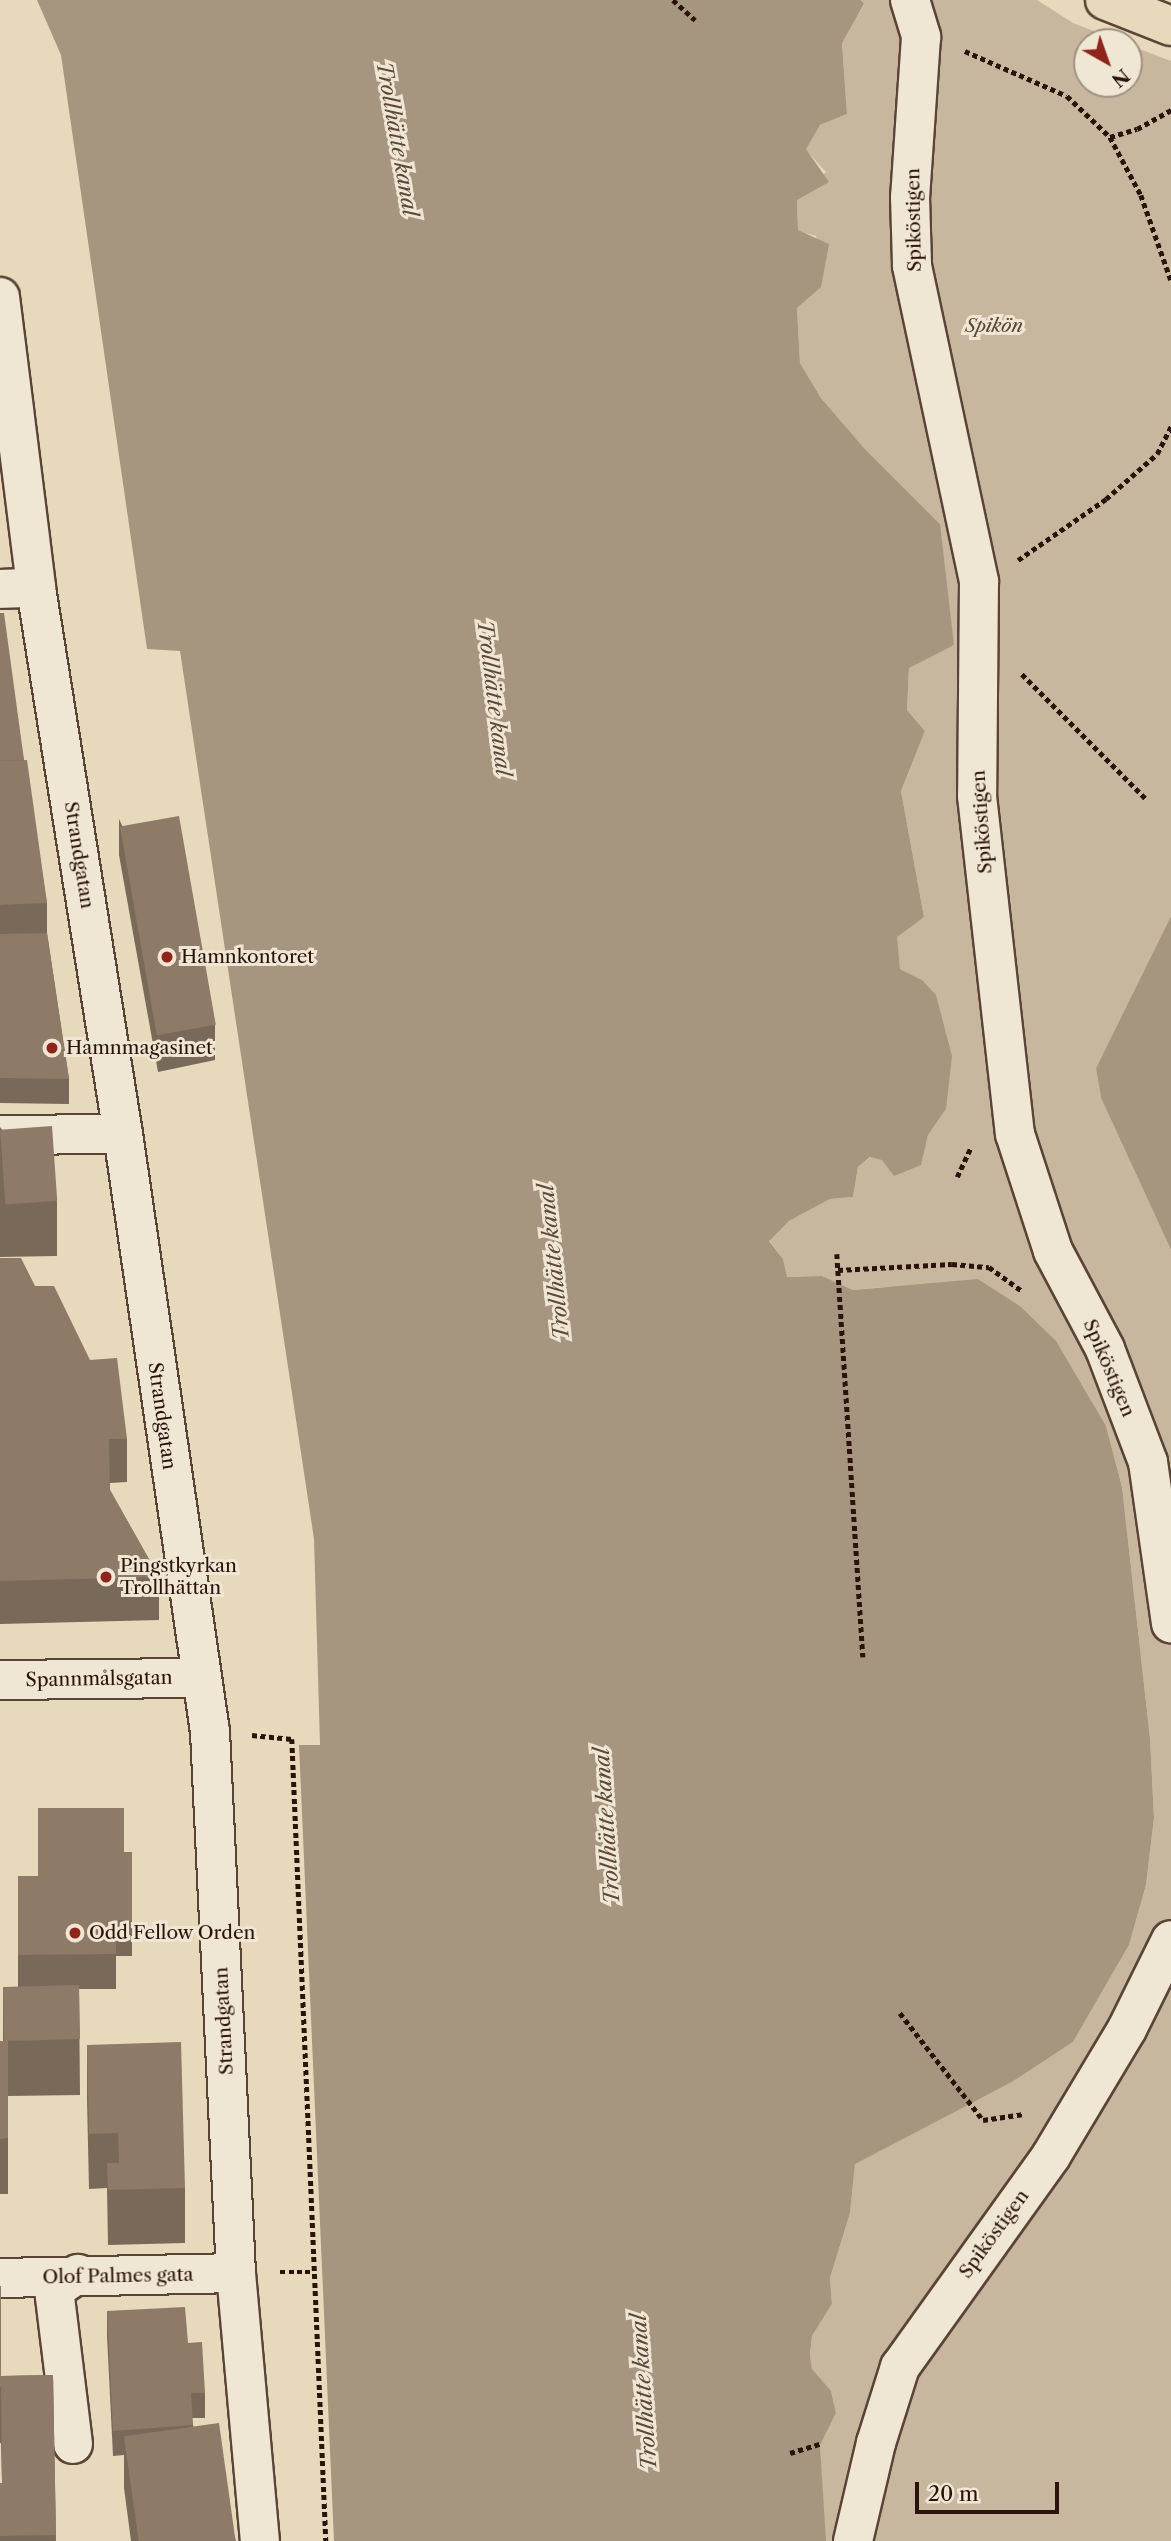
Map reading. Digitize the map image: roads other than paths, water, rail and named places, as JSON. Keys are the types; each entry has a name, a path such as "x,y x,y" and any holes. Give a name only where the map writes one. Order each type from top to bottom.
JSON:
{"main road":[{"path":"1105,0 1171,26"}],"street":[{"name":"Spiköstigen","path":"910,0 921,37 910,197 912,266 979,581 982,633 976,796 1015,1134 1053,1251 1104,1349 1148,1462 1171,1623"},
{"name":"Strandgatan","path":"0,297 18,589 123,1134 199,1678 209,1731 236,2273 260,2541"},
{"path":"0,1135 123,1134"},
{"name":"Spannmålsgatan","path":"0,1680 199,1678"},
{"name":"Spiköstigen","path":"853,2541 876,2443 900,2367 1051,2155 1127,2029 1171,1940"},
{"name":"Olof Palmes gata","path":"0,2278 78,2274 106,2279 236,2273"},
{"path":"73,2444 54,2290 78,2274"}],"water":[{"name":"Trollhätte kanal","path":"37,0 861,0 864,4 842,43 847,114 820,125 806,149 829,182 797,200 798,230 829,244 821,287 797,308 800,363 821,398 864,448 940,524 954,645 909,668 907,710 925,731 901,791 924,917 897,937 900,969 922,980 936,995 952,1056 946,1109 928,1135 921,1165 894,1176 882,1160 870,1157 858,1167 853,1197 830,1199 789,1221 769,1241 783,1259 787,1277 822,1276 853,1290 978,1279 1021,1307 1056,1341 1106,1426 1122,1487 1150,1738 1154,1818 1146,1885 1129,1945 1073,2042 1012,2082 855,2164 850,2213 830,2278 832,2304 812,2336 810,2355 812,2369 831,2391 836,2413 820,2445 826,2541 334,2541 299,1745 320,1745 314,1539 180,651 147,649 61,55"},
{"path":"1171,916 1171,1250 1101,1098 1096,1068"}],"place":[{"name":"Hamnkontoret","path":"167,957"},
{"name":"Hamnmagasinet","path":"52,1048"},
{"name":"Pingstkyrkan Trollhättan","path":"106,1577"},
{"name":"Odd Fellow Orden","path":"75,1933"}],"park label":[{"name":"Spikön","path":"994,326"}]}
